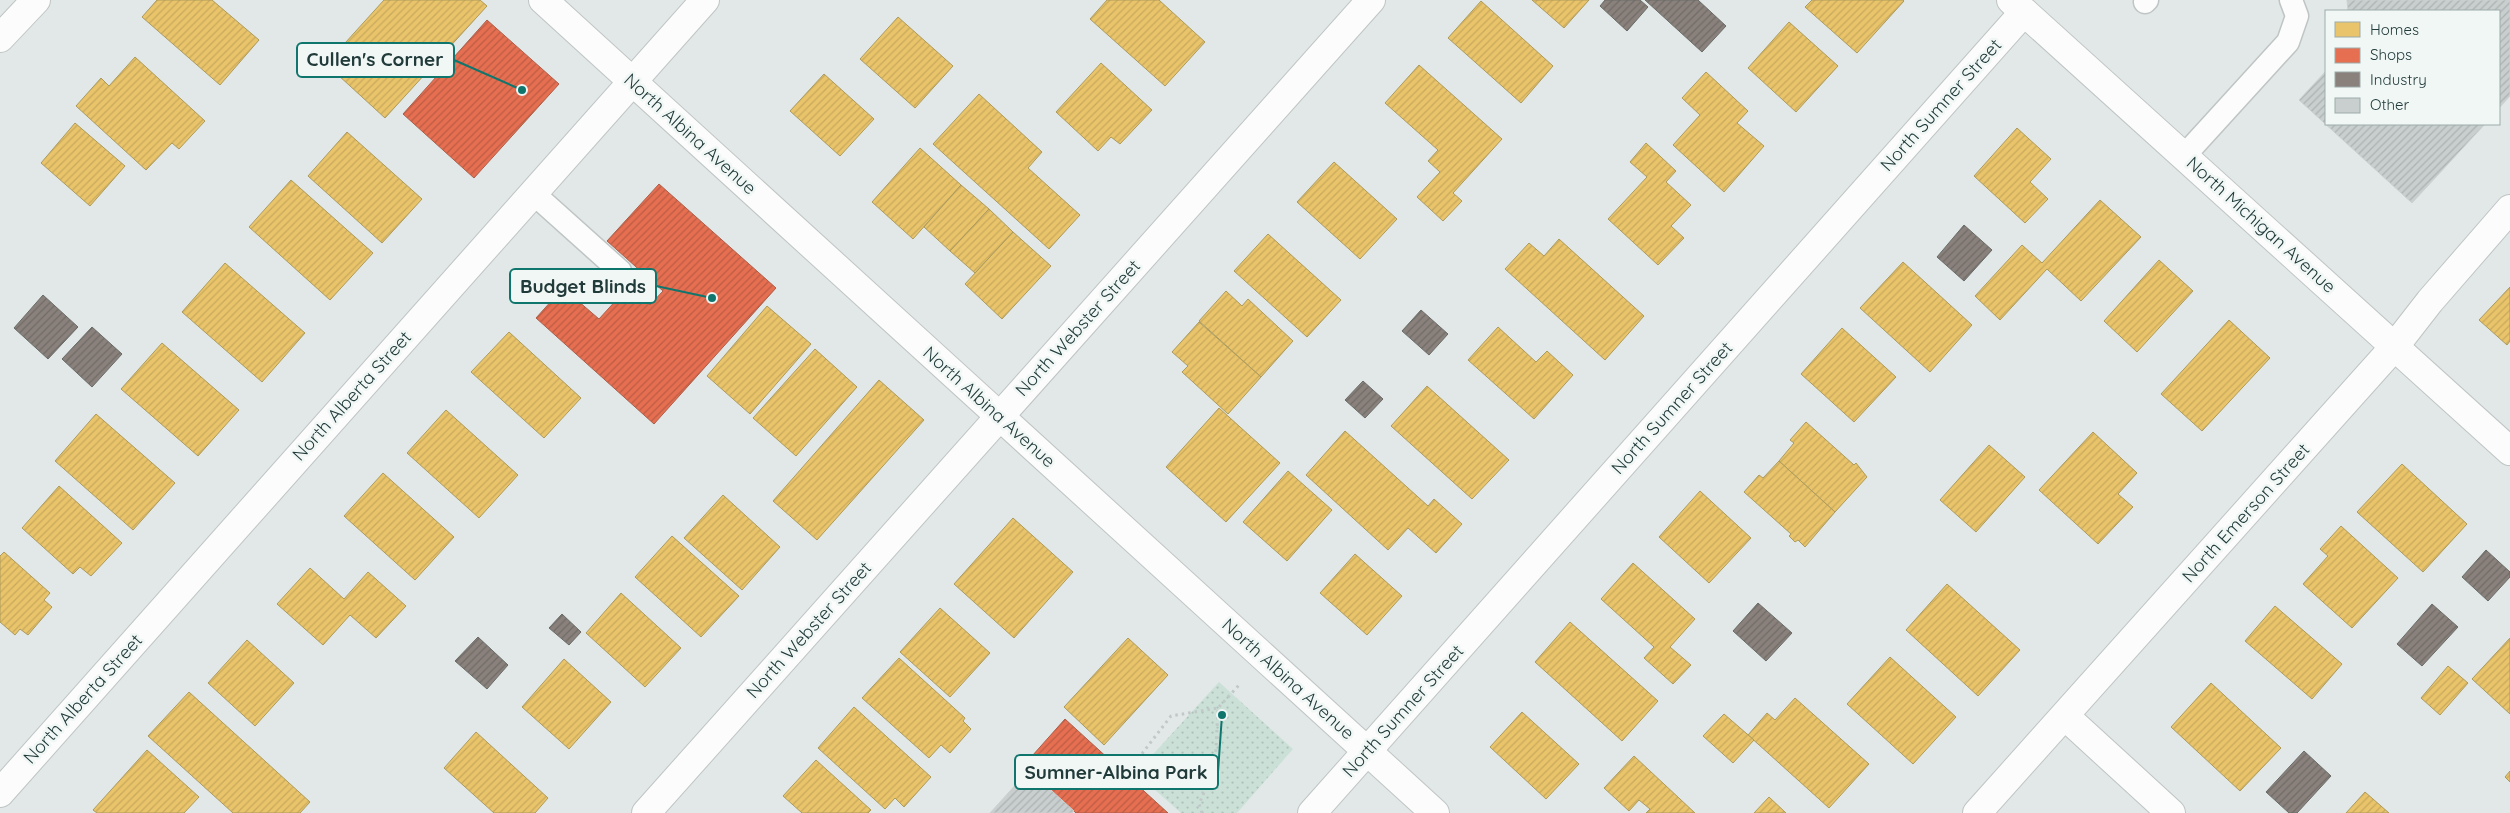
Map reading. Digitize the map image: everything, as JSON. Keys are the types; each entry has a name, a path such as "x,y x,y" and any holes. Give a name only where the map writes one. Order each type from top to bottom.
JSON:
{"street":[{"path":"0,38 36,0"},
{"name":"North Albina Avenue","path":"543,0 1435,813"},
{"name":"North Alberta Street","path":"0,793 704,0"},
{"name":"North Webster Street","path":"646,813 1371,0"},
{"name":"North Michigan Avenue","path":"2021,4 2184,156 2510,451"},
{"name":"North Sumner Street","path":"1312,813 2021,4"},
{"name":"North Emerson Street","path":"1977,813 2395,346 2430,301 2510,209"},
{"path":"2065,716 2171,813"}],"lane":[{"path":"2184,156 2288,42 2296,16 2291,0"},
{"path":"533,193 620,270"}],"path":[{"path":"1134,764 1171,716 1218,708 1264,657"},
{"path":"1202,813 1199,804 1215,767 1218,708"}],"green space":[{"path":"1219,682 1293,749 1237,813 1181,813 1136,773"}],"building: Homes":[{"path":"157,0 212,0 259,40 220,85 142,17"},
{"path":"384,0 480,0 487,6 385,118 326,64"},
{"path":"1107,0 1159,0 1205,42 1165,86 1090,19"},
{"path":"1532,0 1589,0 1564,28"},
{"path":"1812,0 1904,1 1857,53 1805,7"},
{"path":"1481,1 1553,66 1521,103 1448,38"},
{"path":"898,17 953,66 915,108 860,59"},
{"path":"1789,22 1838,66 1796,112 1748,68"},
{"path":"135,57 205,121 179,149 172,143 146,170 76,106 101,78 109,86"},
{"path":"1101,63 1152,110 1120,144 1111,137 1098,151 1056,112"},
{"path":"1419,65 1502,139 1453,193 1462,201 1443,221 1417,197 1440,172 1428,161 1438,150 1385,103"},
{"path":"1706,72 1748,111 1737,123 1764,146 1724,192 1673,145 1700,115 1682,98"},
{"path":"824,74 874,119 840,156 790,111"},
{"path":"979,94 1042,152 1028,168 1080,215 1049,249 933,144"},
{"path":"75,123 125,166 90,206 41,163"},
{"path":"2017,128 2051,159 2030,182 2048,199 2025,223 1974,176"},
{"path":"347,132 422,199 382,243 308,176"},
{"path":"1646,143 1676,171 1666,182 1691,205 1671,226 1684,238 1658,265 1608,219 1647,177 1630,162"},
{"path":"920,148 961,185 913,239 872,202"},
{"path":"1334,162 1397,219 1360,259 1297,202"},
{"path":"291,180 373,253 330,300 249,227"},
{"path":"961,185 989,209 950,251 924,227"},
{"path":"2100,200 2141,237 2081,301 2047,269 2000,320 1975,296 2022,245 2042,263"},
{"path":"989,209 1013,232 975,273 950,251"},
{"path":"1013,232 1051,266 1002,319 965,284"},
{"path":"1268,234 1341,300 1307,337 1234,271"},
{"path":"1559,239 1644,316 1605,360 1505,269 1529,243 1544,256"},
{"path":"2159,260 2193,291 2137,352 2104,321"},
{"path":"1903,262 1972,325 1930,372 1860,308"},
{"path":"225,263 305,333 262,382 182,312"},
{"path":"2510,287 2510,341 2507,345 2479,320"},
{"path":"1226,291 1242,306 1248,299 1293,341 1261,377 1199,321"},
{"path":"767,306 811,344 750,414 707,376"},
{"path":"2229,320 2270,358 2202,431 2161,394"},
{"path":"1199,322 1261,377 1228,414 1182,372 1188,366 1172,352"},
{"path":"1498,327 1536,362 1547,351 1573,375 1534,419 1468,360"},
{"path":"1842,328 1896,377 1854,422 1801,374"},
{"path":"509,332 581,398 544,438 471,372"},
{"path":"162,343 239,410 198,456 121,389"},
{"path":"815,349 857,387 796,456 753,418"},
{"path":"879,380 924,420 817,540 773,501"},
{"path":"1427,386 1509,460 1472,499 1391,426"},
{"path":"1219,408 1280,463 1226,522 1166,467"},
{"path":"446,410 518,475 479,518 407,453"},
{"path":"96,414 175,483 133,530 55,461"},
{"path":"1806,422 1854,465 1856,463 1867,477 1835,512 1779,461 1794,443 1790,440"},
{"path":"1345,431 1428,506 1434,499 1462,524 1436,553 1408,528 1388,550 1306,475"},
{"path":"2093,432 2137,473 2118,494 2133,507 2098,544 2039,490"},
{"path":"1989,445 2025,477 1976,532 1940,500"},
{"path":"1779,461 1835,512 1805,547 1798,540 1795,542 1789,536 1791,534 1744,492 1759,475 1763,478"},
{"path":"2402,464 2467,524 2423,572 2357,512"},
{"path":"1288,471 1332,510 1287,561 1243,522"},
{"path":"383,473 454,537 415,580 344,516"},
{"path":"59,486 122,543 91,576 80,567 73,574 22,528"},
{"path":"1700,491 1751,538 1709,583 1659,537"},
{"path":"723,495 780,547 742,590 684,538"},
{"path":"1013,518 1073,572 1014,638 954,584"},
{"path":"2341,526 2398,578 2352,628 2303,584 2328,556 2320,549"},
{"path":"672,536 739,596 701,637 635,577"},
{"path":"4,552 50,593 44,600 52,607 28,635 20,629 15,635 0,622 0,556"},
{"path":"1355,554 1402,596 1367,635 1320,593"},
{"path":"1633,563 1695,619 1670,647 1691,665 1673,684 1644,658 1654,647 1601,599"},
{"path":"310,568 344,599 368,572 406,606 376,638 350,615 323,645 277,604"},
{"path":"1947,584 2020,650 1978,696 1906,630"},
{"path":"621,593 681,648 645,687 586,633"},
{"path":"2275,606 2342,664 2312,699 2245,641"},
{"path":"940,608 990,653 950,697 900,652"},
{"path":"1570,622 1658,701 1622,741 1535,662"},
{"path":"1128,638 1168,675 1104,745 1064,707"},
{"path":"2510,638 2510,714 2472,679"},
{"path":"247,640 294,683 255,726 208,683"},
{"path":"1890,657 1956,717 1913,764 1847,704"},
{"path":"899,658 965,718 963,721 971,729 950,753 941,745 929,758 862,698"},
{"path":"564,659 611,702 569,749 522,707"},
{"path":"2448,666 2468,683 2440,715 2421,698"},
{"path":"2211,683 2281,748 2240,791 2171,727"},
{"path":"189,692 310,802 300,813 233,813 148,736"},
{"path":"1795,698 1869,764 1829,808 1748,735 1767,713 1775,720"},
{"path":"854,707 931,777 904,807 895,798 885,809 818,748"},
{"path":"1522,712 1579,764 1546,799 1490,747"},
{"path":"1724,714 1754,740 1733,763 1703,736"},
{"path":"476,732 548,798 535,813 494,813 444,768"},
{"path":"147,750 199,797 184,813 97,813 93,810"},
{"path":"1634,756 1695,813 1646,813 1650,809 1639,800 1629,811 1604,788"},
{"path":"816,760 871,810 868,813 802,813 783,796"},
{"path":"2510,771 2510,782 2505,777"},
{"path":"2365,792 2389,813 2346,813"},
{"path":"1769,797 1786,813 1754,813"}],"building: Shops":[{"path":"487,20 559,84 474,178 403,114"},
{"path":"659,184 776,288 654,424 536,318 563,288 599,319 629,286 650,305 663,291 607,241"},
{"path":"1065,719 1168,813 1076,813 1024,765"}],"building: Industry":[{"path":"1605,0 1640,0 1648,7 1627,31 1600,6"},
{"path":"1645,0 1698,0 1726,26 1702,52"},
{"path":"1964,225 1992,250 1964,281 1937,257"},
{"path":"43,295 78,327 48,359 14,328"},
{"path":"1421,310 1448,334 1429,355 1402,331"},
{"path":"92,327 122,354 92,387 62,359"},
{"path":"1363,381 1383,399 1365,418 1345,400"},
{"path":"2486,550 2510,572 2510,577 2488,601 2462,577"},
{"path":"1758,603 1792,633 1766,661 1733,631"},
{"path":"2432,604 2458,627 2422,666 2397,644"},
{"path":"562,614 581,632 569,645 549,628"},
{"path":"478,637 508,665 487,689 455,661"},
{"path":"2304,751 2331,776 2297,813 2289,813 2266,792"}],"building: Other":[{"path":"2347,0 2510,0 2510,96 2500,107 2500,10 2348,10"},
{"path":"2325,72 2325,124 2299,100"},
{"path":"2326,125 2484,125 2412,203"},
{"path":"1029,770 1074,811 1072,813 990,813"}],"place":[{"name":"Cullen's Corner","path":"522,90"},
{"name":"Budget Blinds","path":"712,298"},
{"name":"Sumner-Albina Park","path":"1222,715"}]}
